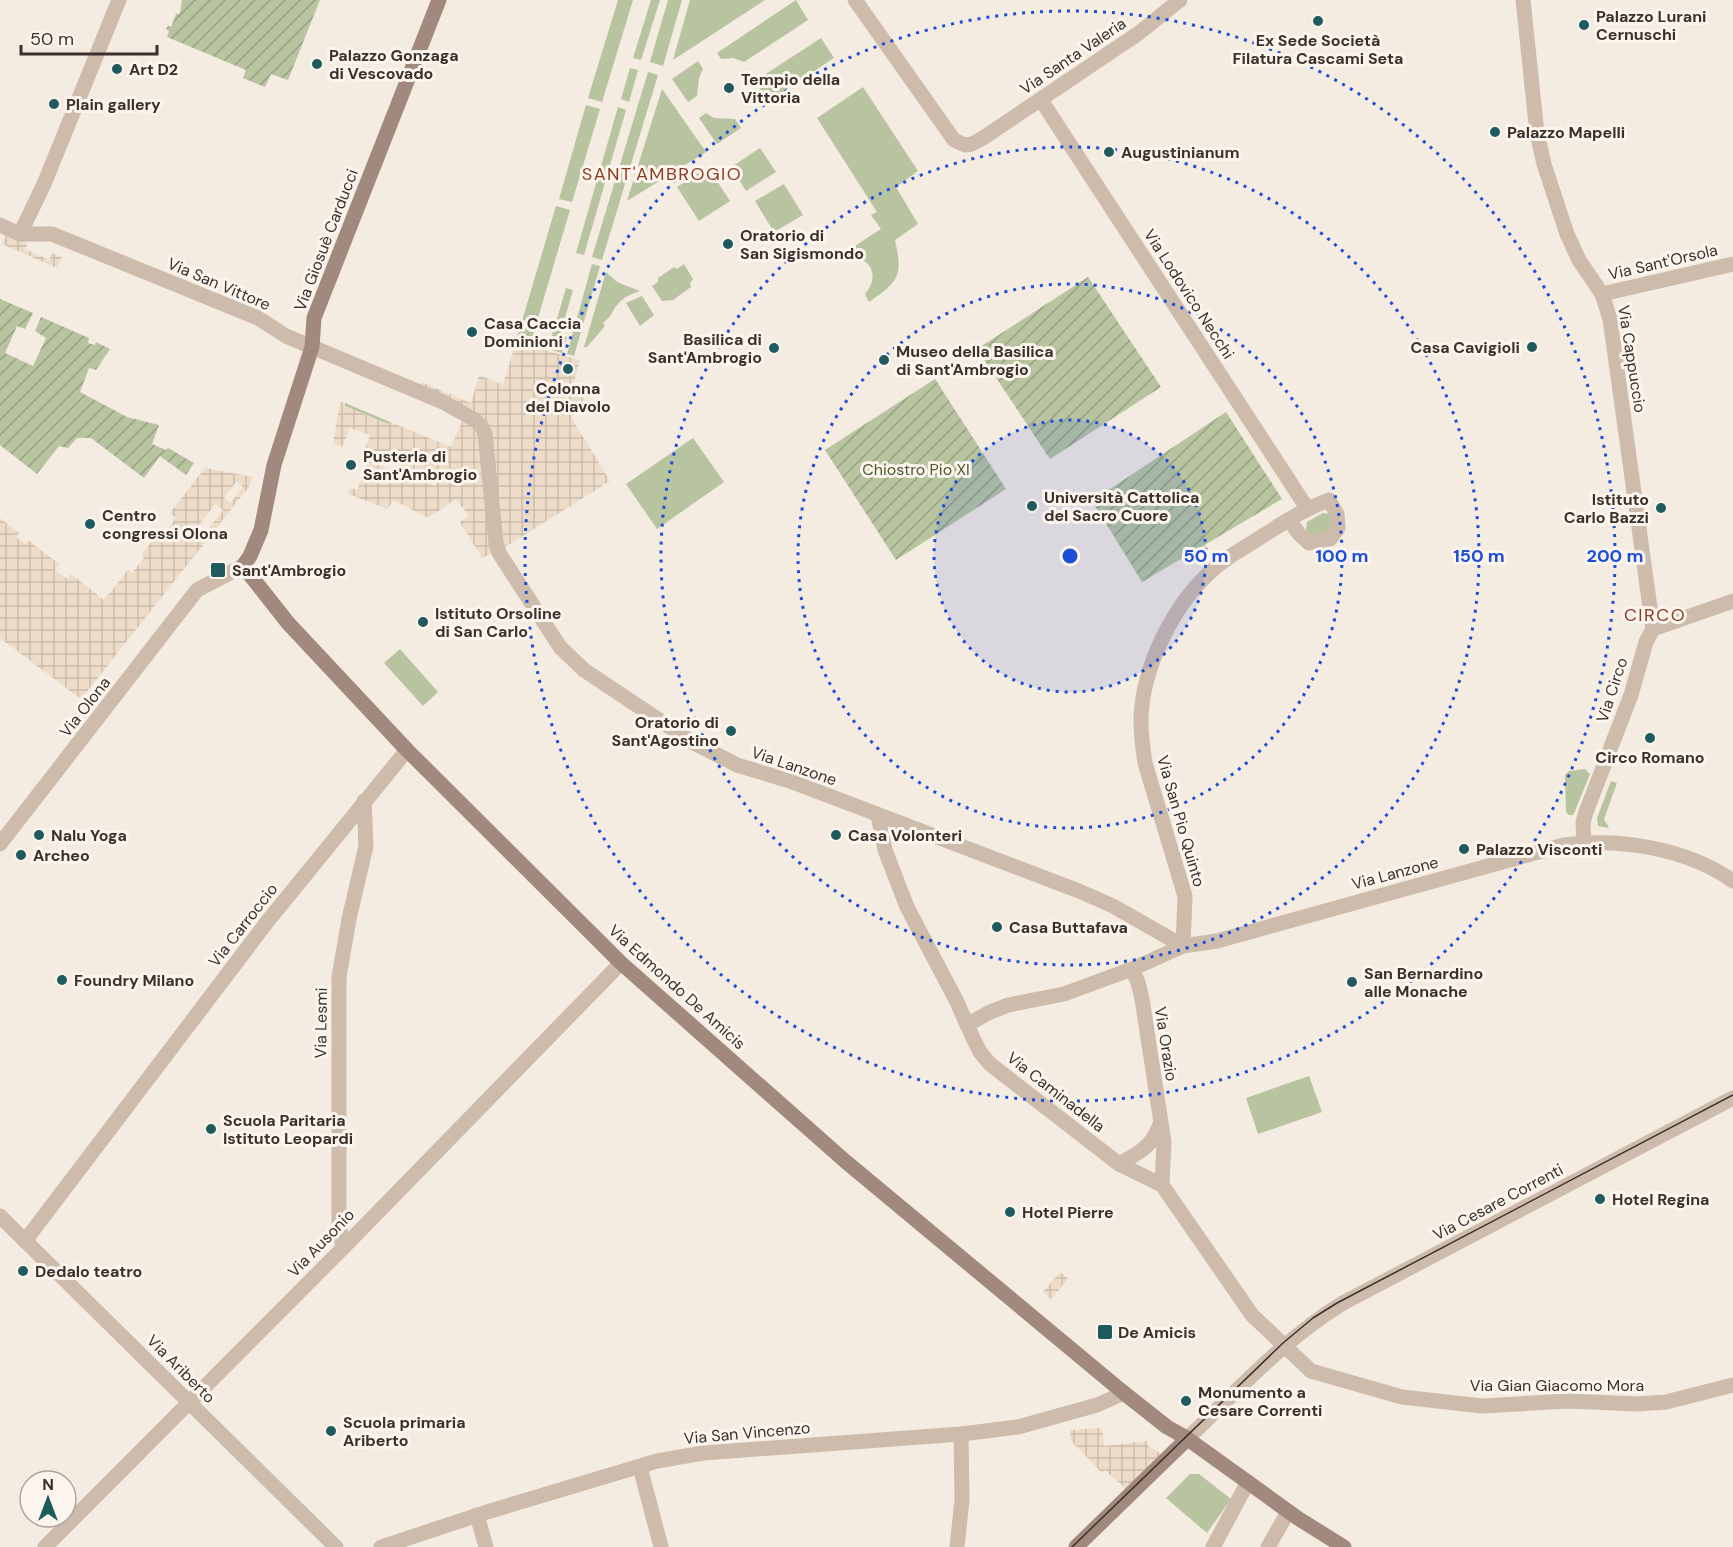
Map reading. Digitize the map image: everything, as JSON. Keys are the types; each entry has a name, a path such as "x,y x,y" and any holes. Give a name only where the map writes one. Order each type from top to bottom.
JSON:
{"street":[{"path":"20,234 44,184 119,0"},
{"name":"Via Giosuè Carducci","path":"243,566 261,530 274,465 312,347 314,318 439,0"},
{"name":"Via Santa Valeria","path":"855,0 954,140 965,145 983,138 1041,100 1139,33 1180,0"},
{"name":"Via Cappuccio","path":"1523,0 1537,133 1544,165 1567,234 1579,260 1602,294 1610,320 1653,628"},
{"name":"Via Lodovico Necchi","path":"1041,100 1307,508"},
{"name":"Via San Vittore","path":"0,225 20,234 52,234 258,318 285,336 465,413 482,427 499,550"},
{"name":"Via Sant'Orsola","path":"1602,294 1733,264"},
{"path":"1329,500 1337,514 1338,528 1330,539 1309,543 1289,520 1307,508 1329,500"},
{"name":"Via San Pio Quinto","path":"1183,946 1185,895 1143,753 1141,721 1148,675 1175,616 1194,590 1215,567 1289,520"},
{"name":"Via Lanzone","path":"499,550 499,554 560,647 584,670 692,742 737,765 790,781 1079,891 1113,906 1183,946"},
{"name":"Via Olona","path":"0,844 197,590 243,566"},
{"name":"Via Edmondo De Amicis","path":"243,566 281,614 407,750 621,963 845,1161 1124,1393 1167,1427 1248,1482"},
{"path":"1653,628 1733,601"},
{"name":"Via Circo","path":"1584,843 1586,812 1631,696 1646,642 1653,628"},
{"name":"Via Carroccio","path":"25,1241 267,922 407,750"},
{"name":"Via Lesmi","path":"343,1248 339,1222 338,1005 341,959 366,846 364,801"},
{"name":"Via Caminadella","path":"878,815 885,850 907,907 980,1052 990,1064 1119,1164 1162,1185 1252,1315 1285,1346"},
{"name":"Via Lanzone","path":"967,1025 1008,1005 1064,994 1132,969 1183,946 1217,941 1564,845 1584,843 1667,852 1714,869 1733,880"},
{"name":"Via Ausonio","path":"45,1547 343,1248 621,963"},
{"name":"Via Orazio","path":"1132,969 1142,999 1164,1142 1162,1185"},
{"name":"Via Cesare Correnti","path":"1187,1439 1285,1346 1318,1318 1733,1098"},
{"path":"1119,1164 1150,1145 1156,1137 1160,1124"},
{"name":"Via Ariberto","path":"0,1216 336,1547"},
{"name":"Via Gian Giacomo Mora","path":"1285,1346 1311,1371 1402,1397 1482,1406 1569,1401 1637,1404 1666,1402 1733,1385"},
{"name":"Via San Vincenzo","path":"381,1547 477,1515 657,1461 703,1453 1018,1428 1096,1405 1124,1393"},
{"path":"957,1547 962,1500 962,1434"},
{"path":"1076,1547 1187,1439"},
{"path":"640,1467 661,1547"},
{"path":"1213,1547 1248,1482 1288,1512 1344,1547"},
{"path":"1268,1547 1288,1512"},
{"path":"477,1515 486,1547"}],"green space":[{"path":"182,0 320,0 288,80 271,74 265,87 243,78 246,70 167,37 169,31 166,29 168,26 171,27 176,14 180,13"},
{"path":"618,0 633,0 602,102 588,98"},
{"path":"651,0 660,0 641,60 633,58"},
{"path":"668,0 682,0 663,66 650,62"},
{"path":"690,0 765,0 673,60"},
{"path":"796,0 808,20 744,62 733,58 721,59 717,53"},
{"path":"821,38 834,58 763,105 758,79"},
{"path":"698,61 703,69 699,78 697,96 688,102 672,79"},
{"path":"630,68 638,70 629,102 621,99"},
{"path":"648,72 658,75 602,260 592,257"},
{"path":"863,87 918,171 896,187 918,224 895,240 899,262 896,277 887,289 869,302 865,294 872,280 870,268 861,259 845,257 847,251 881,229 871,215 877,212 817,118"},
{"path":"662,89 706,152 627,201"},
{"path":"586,105 600,109 572,202 559,199"},
{"path":"618,107 626,110 584,255 576,253"},
{"path":"706,113 714,118 735,119 741,128 717,144 699,118"},
{"path":"760,148 776,172 746,191 731,167"},
{"path":"708,167 730,201 699,221 677,187"},
{"path":"784,184 803,215 774,232 755,201"},
{"path":"556,206 570,210 530,345 516,341"},
{"path":"592,264 600,266 574,356 567,354"},
{"path":"684,264 693,279 690,283 691,287 673,300 662,301 652,286 658,282 658,278 674,267 677,269"},
{"path":"606,272 617,282 640,291 620,302 603,323 605,326 587,347 584,347"},
{"path":"1088,277 1161,387 1050,459 977,349"},
{"path":"566,288 573,290 560,335 567,337 562,353 548,349"},
{"path":"642,296 654,315 640,326 626,303"},
{"path":"0,299 33,313 25,329 17,326 5,353 33,366 46,338 35,331 41,317 89,338 88,343 95,345 96,342 110,349 96,370 89,368 80,392 127,417 159,425 152,444 166,450 168,448 194,463 186,475 160,456 144,478 91,438 77,438 68,448 59,446 37,474 0,445"},
{"name":"Chiostro Pio XI","path":"935,379 1006,489 896,560 825,450"},
{"path":"345,403 390,422 388,424 345,406"},
{"path":"1226,412 1282,499 1142,582 1092,501"},
{"path":"693,438 724,482 657,529 626,484"},
{"path":"1323,513 1331,514 1334,518 1327,532 1315,537 1308,535 1307,522"},
{"path":"400,649 438,692 423,706 384,663"},
{"path":"1585,769 1590,774 1573,815 1569,815 1566,812 1565,775 1569,771"},
{"path":"1611,781 1617,783 1604,819 1609,828 1598,826 1597,818"},
{"path":"1309,1076 1322,1112 1258,1134 1246,1098"},
{"path":"1190,1474 1199,1474 1231,1499 1207,1533 1166,1498"}],"shaded area":[{"path":"6,234 28,243 25,249 49,260 52,253 62,257 57,268 2,244"},
{"path":"516,342 580,360 573,386 589,405 571,417 610,481 510,544 482,558 460,522 469,516 456,499 428,518 393,500 388,509 348,494 351,488 357,490 368,461 435,486 437,481 364,452 370,435 350,428 342,447 333,443 340,402 388,424 390,422 451,447 463,419 415,397 421,382 471,403 479,375 503,385"},
{"path":"205,468 253,477 248,488 81,699 0,638 0,518 19,533 16,537 25,544 28,540 59,564 55,570 67,579 71,574 104,600 128,570 132,573 144,558 141,555 161,530 165,532 176,518 170,513","holes":["237,481 243,487 230,503 224,498","215,504 223,510 204,535 196,529"]},
{"path":"1060,1272 1068,1279 1051,1299 1043,1292"},
{"path":"1102,1428 1104,1446 1147,1441 1147,1445 1163,1455 1127,1490 1105,1470 1102,1473 1071,1441 1070,1430"}],"tram line":[{"path":"1072,1547 1283,1343 1313,1318 1337,1303 1733,1095"}],"place":[{"name":"Ex Sede Società Filatura Cascami Seta","path":"1318,21"},
{"name":"Palazzo Lurani Cernuschi","path":"1584,25"},
{"name":"Palazzo Gonzaga di Vescovado","path":"317,64"},
{"name":"Art D2","path":"117,69"},
{"name":"Tempio della Vittoria","path":"729,88"},
{"name":"Plain gallery","path":"54,104"},
{"name":"Palazzo Mapelli","path":"1495,132"},
{"name":"Augustinianum","path":"1109,152"},
{"name":"Oratorio di San Sigismondo","path":"728,244"},
{"name":"Casa Caccia Dominioni","path":"472,332"},
{"name":"Casa Cavigioli","path":"1532,347"},
{"name":"Basilica di Sant'Ambrogio","path":"774,348"},
{"name":"Museo della Basilica di Sant'Ambrogio","path":"884,360"},
{"name":"Colonna del Diavolo","path":"568,369"},
{"name":"Pusterla di Sant'Ambrogio","path":"351,465"},
{"name":"Università Cattolica del Sacro Cuore","path":"1032,506"},
{"name":"Istituto Carlo Bazzi","path":"1661,508"},
{"name":"Centro congressi Olona","path":"90,524"},
{"name":"Sant'Ambrogio","path":"218,570"},
{"name":"Istituto Orsoline di San Carlo","path":"423,622"},
{"name":"Oratorio di Sant'Agostino","path":"731,731"},
{"name":"Circo Romano","path":"1650,738"},
{"name":"Nalu Yoga","path":"39,835"},
{"name":"Casa Volonteri","path":"836,835"},
{"name":"Palazzo Visconti","path":"1464,849"},
{"name":"Archeo","path":"21,855"},
{"name":"Casa Buttafava","path":"997,927"},
{"name":"Foundry Milano","path":"62,980"},
{"name":"San Bernardino alle Monache","path":"1352,982"},
{"name":"Scuola Paritaria Istituto Leopardi","path":"211,1129"},
{"name":"Hotel Regina","path":"1600,1199"},
{"name":"Hotel Pierre","path":"1010,1212"},
{"name":"Dedalo teatro","path":"23,1271"},
{"name":"De Amicis","path":"1105,1332"},
{"name":"Monumento a Cesare Correnti","path":"1186,1401"},
{"name":"Scuola primaria Ariberto","path":"331,1431"}],"district":[{"name":"SANT'AMBROGIO","path":"662,174"},
{"name":"CIRCO","path":"1655,615"}]}
